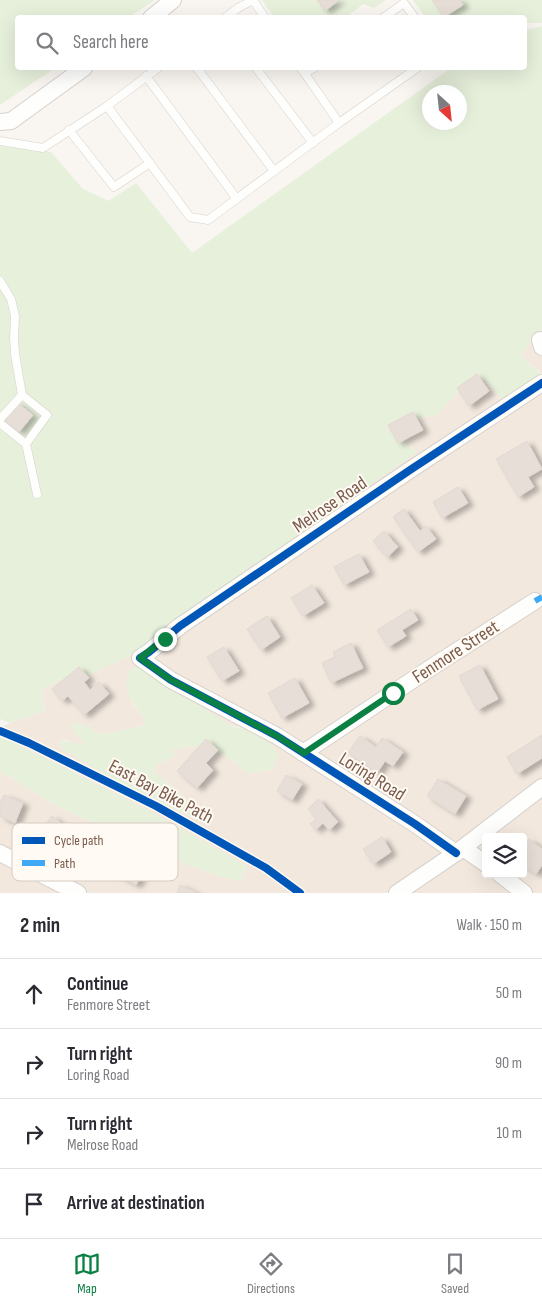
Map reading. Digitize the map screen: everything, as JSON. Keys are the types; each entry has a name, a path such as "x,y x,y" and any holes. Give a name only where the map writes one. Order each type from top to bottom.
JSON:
{"street":[{"path":"155,15 173,0"},
{"path":"0,122 11,121 81,70"},
{"name":"Melrose Road","path":"140,658 180,626 402,475 542,383"},
{"name":"Fenmore Street","path":"304,753 535,601"},
{"name":"Loring Road","path":"140,658 171,680 277,736 415,824 482,862"},
{"path":"397,893 460,850 542,787"},
{"path":"0,853 12,859"},
{"path":"505,878 524,893"},
{"path":"55,881 78,893"}],"lane":[{"path":"229,15 253,0 264,15"},
{"path":"387,15 404,2 413,15"},
{"path":"0,141 43,148 107,106 155,70"},
{"path":"198,70 274,171"},
{"path":"257,70 312,143"},
{"path":"303,70 339,123"},
{"path":"107,106 190,218 208,220 414,70"},
{"path":"146,76 237,199"},
{"path":"69,130 114,187 150,163"},
{"path":"0,281 11,299 15,316 15,354 22,395 47,415 26,444"},
{"path":"0,419 22,395"},
{"path":"0,423 26,444 37,494"}],"shaded area":[{"path":"542,329 542,374 520,355"},
{"path":"477,371 503,401 542,375 542,893 0,893 0,771 53,804 93,823 12,823 12,881 178,881 178,861 219,876 241,881 246,866 178,827 178,823 171,823 0,736 0,728 45,711 41,691 60,679 84,677 417,452 385,427 438,414","holes":["131,702 246,729 271,744 273,769 253,773 246,772 208,745 173,749 175,756 155,765 154,772 202,813 201,822 122,784 61,748 59,741 65,740 85,744 87,726 97,734 111,733 144,725 144,718"]}],"green space":[{"path":"0,0 155,0 132,15 15,15 15,70 52,70 0,105"},
{"path":"262,0 386,0 374,8 363,4 349,15 273,15"},
{"path":"413,0 542,0 542,23 527,23 527,15 424,15"},
{"path":"542,26 542,329 520,355 542,375 503,401 477,371 438,414 386,427 417,452 137,653 84,677 60,679 41,691 45,711 10,723 0,719 0,146 51,152 83,189 109,201 136,183 192,253 422,89 422,130 467,130 467,85 427,85 448,70 527,70 527,30"},
{"path":"142,663 161,680 233,727 255,733 269,742 276,750 277,757 273,769 253,773 246,772 208,745 173,749 175,756 155,765 154,772 202,813 201,822 122,784 61,748 59,741 85,744 72,727 75,722 87,726 97,734 111,733 144,725 141,714 128,694 127,687 127,679 131,671"},
{"path":"0,736 171,823 93,823 53,804 0,771"},
{"path":"178,827 246,866 241,881 219,876 178,861"}],"building":[{"path":"317,0 339,0 325,11"},
{"path":"432,0 460,0 463,5 447,15 443,15"},
{"path":"477,374 489,391 469,406 457,388"},
{"path":"16,402 33,415 19,432 2,419"},
{"path":"413,412 423,430 398,443 388,425"},
{"path":"527,441 542,469 528,477 534,487 518,497 496,459"},
{"path":"458,487 468,503 442,518 433,502"},
{"path":"404,509 420,531 426,526 436,539 418,552 393,517"},
{"path":"384,531 398,547 387,557 373,541"},
{"path":"359,554 369,572 344,585 334,567"},
{"path":"312,585 324,603 303,616 291,598"},
{"path":"411,609 418,620 402,630 406,636 388,647 377,630"},
{"path":"267,616 280,637 261,650 247,629"},
{"path":"351,643 363,668 331,683 322,663 335,657 333,652"},
{"path":"224,647 239,671 222,681 207,657"},
{"path":"480,665 498,699 477,710 459,676"},
{"path":"79,667 89,678 84,682 90,690 99,682 109,694 84,715 68,696 62,701 52,689"},
{"path":"295,678 309,703 282,718 268,693"},
{"path":"542,735 542,758 517,774 507,757"},
{"path":"360,736 376,747 382,738 403,752 393,766 385,761 377,773 348,753"},
{"path":"206,739 218,750 206,763 213,770 197,788 177,771"},
{"path":"286,775 302,784 292,800 277,791"},
{"path":"438,779 466,796 455,814 427,796"},
{"path":"4,795 23,803 15,823 0,816 0,804"},
{"path":"318,799 338,822 329,830 323,823 316,830 310,824 317,819 308,809"},
{"path":"52,816 61,823 46,823"},
{"path":"382,837 391,852 373,864 363,849"},
{"path":"529,839 542,849 542,865 536,874 527,868 527,842"},
{"path":"129,881 138,881 136,885"},
{"path":"180,885 197,893 177,893"}],"marked path":[{"path":"535,601 542,597"}],"cycle path":[{"path":"456,853 415,824 277,736 171,680 140,658 180,626 542,383"},
{"name":"East Bay Bike Path","path":"0,731 29,743 156,806 266,868 300,893"}],"route":[{"path":"165,639 140,658 171,680 277,736 304,753 393,693"}]}
